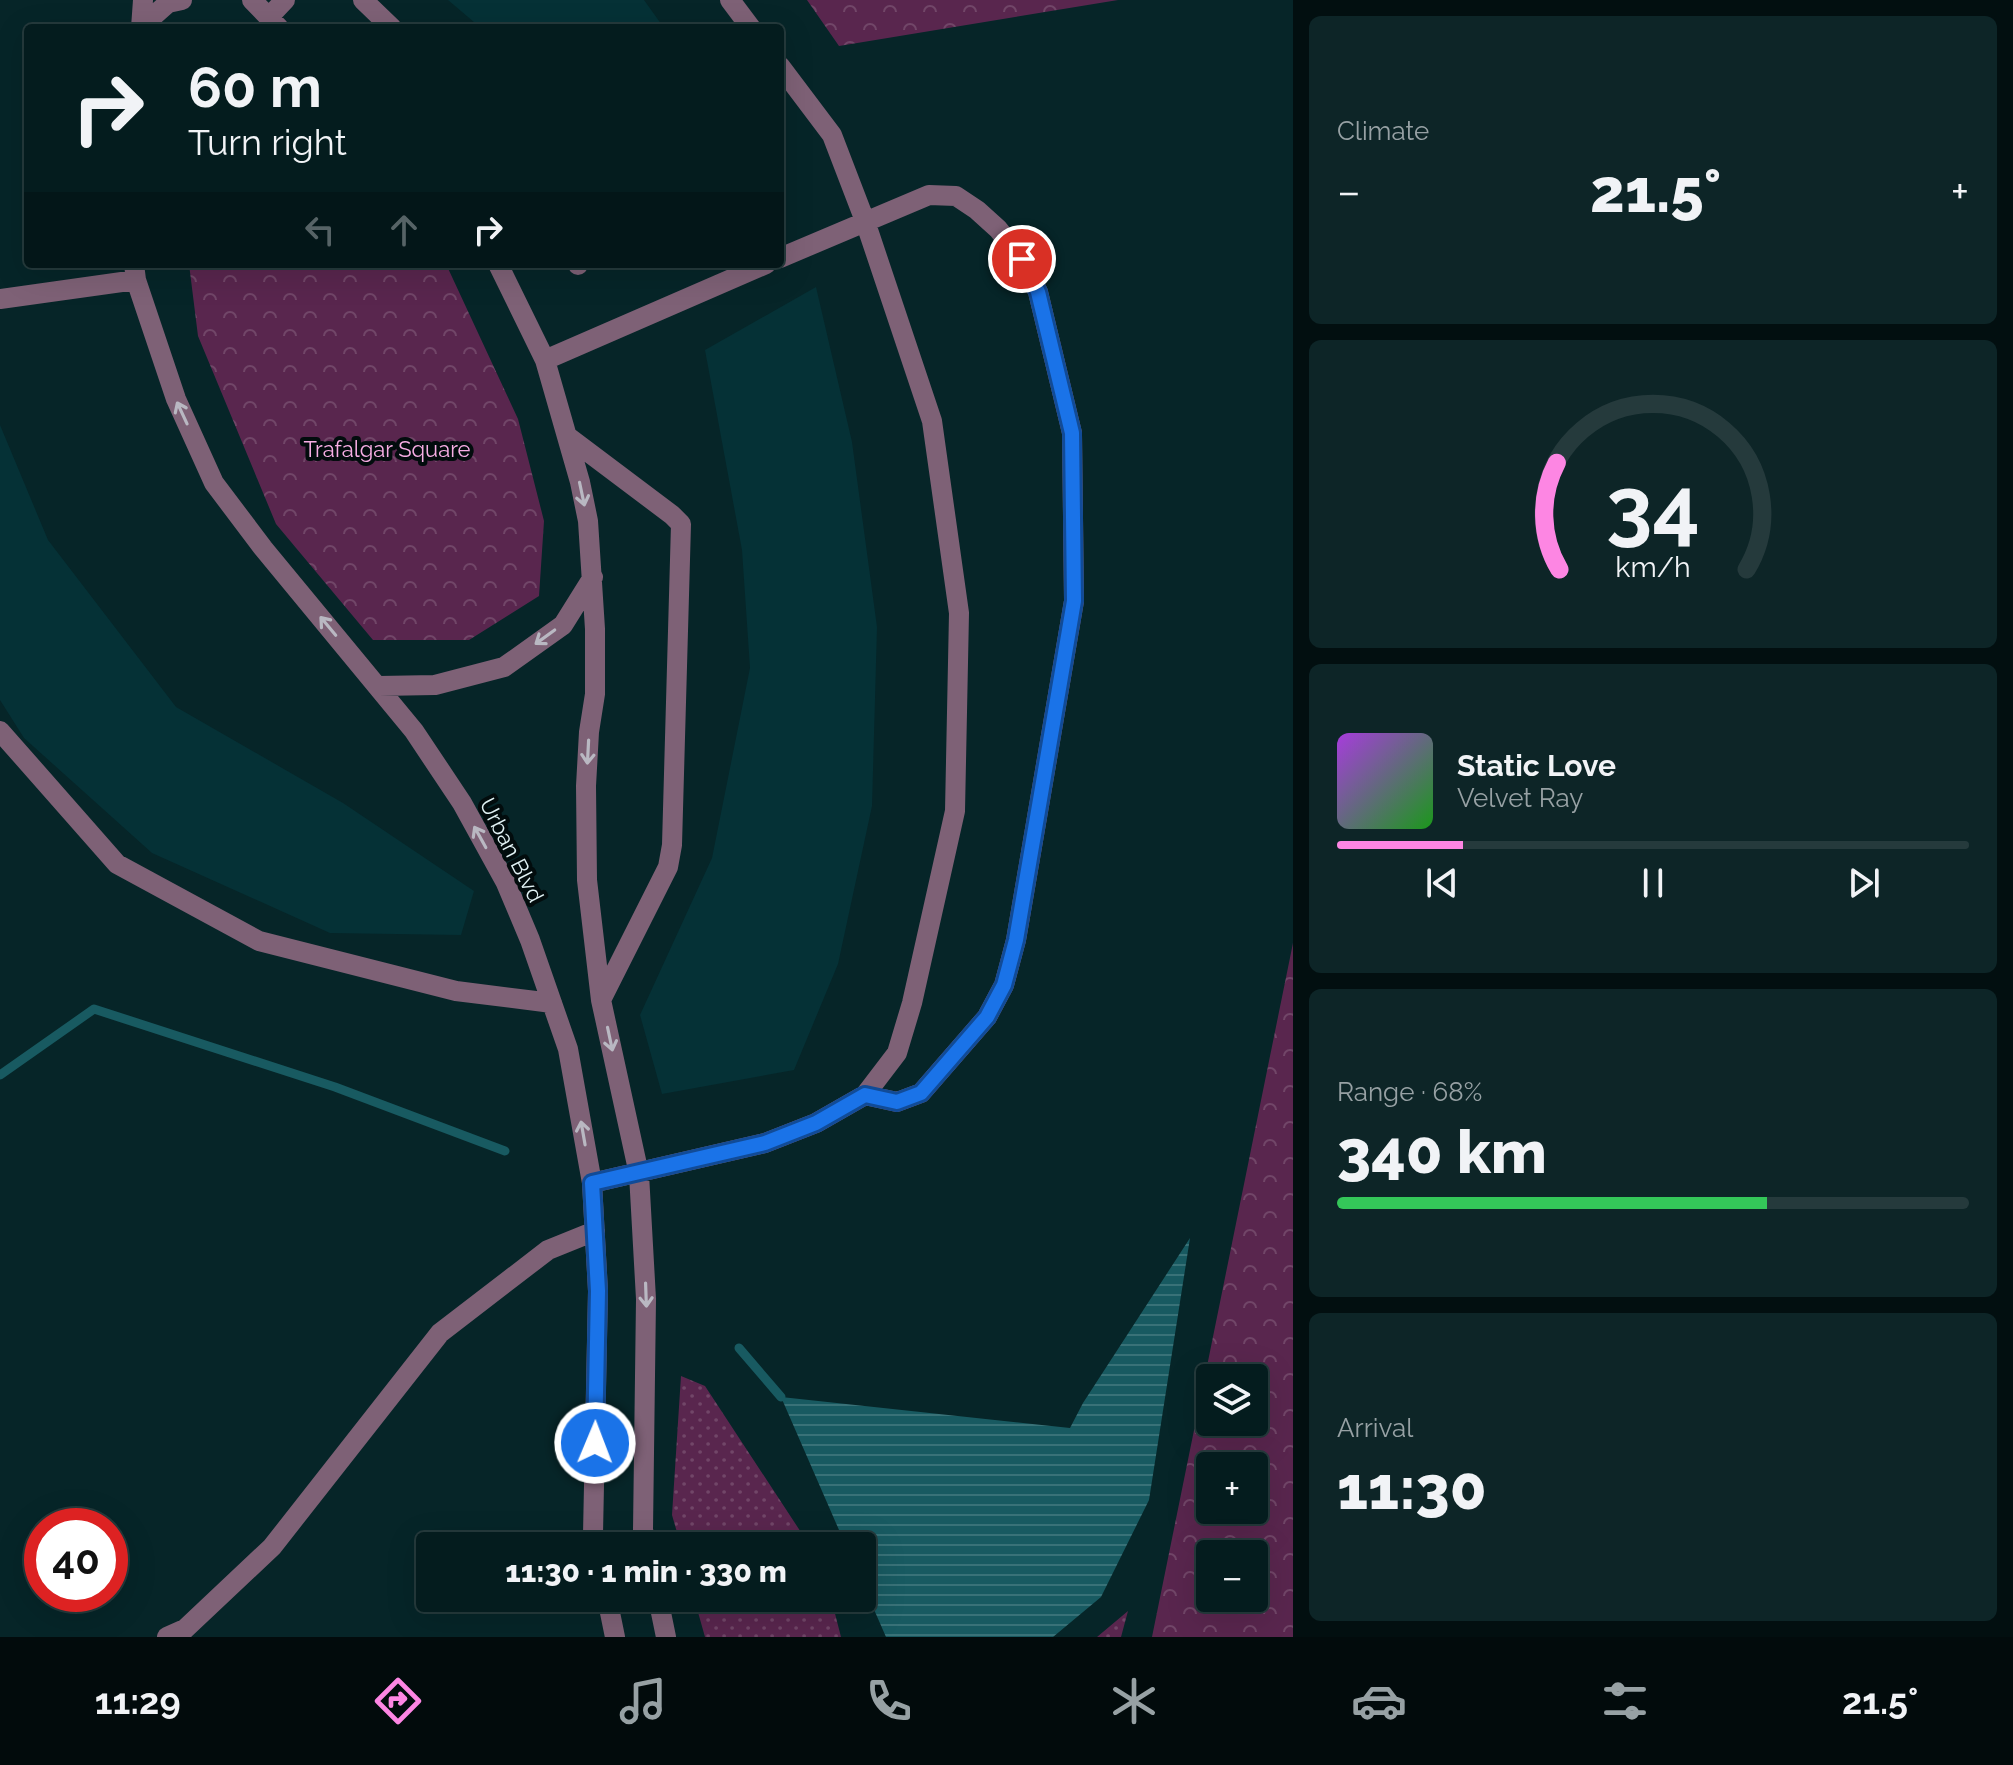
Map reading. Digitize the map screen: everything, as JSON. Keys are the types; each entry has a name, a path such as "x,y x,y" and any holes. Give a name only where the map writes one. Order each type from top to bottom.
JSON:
{"street":[{"path":"141,24 143,0"},
{"path":"144,24 168,3 182,0"},
{"path":"252,0 274,23 285,0"},
{"path":"363,0 388,24"},
{"path":"730,0 748,24"},
{"path":"592,1183 765,1143 816,1123 865,1095 897,1053 912,1003 955,811 959,613 932,421 865,221 832,135 784,71"},
{"path":"784,256 929,195 956,196 998,229 1022,259 1038,292 1072,433 1074,601 1016,940 1004,985 987,1017 921,1093 897,1102 865,1095"},
{"path":"500,268 545,360 588,521 593,577 595,694 586,786 587,880 601,1000 639,1174 646,1299 644,1532"},
{"path":"545,360 757,268"},
{"path":"0,299 135,272"},
{"name":"Urban Blvd","path":"135,272 176,399 214,483 263,548 414,731 462,803 506,883 530,940 568,1049 592,1183 598,1291 593,1532"},
{"path":"567,436 681,524 672,845 668,867 601,1000"},
{"path":"379,686 435,685 504,667 563,625 593,577"},
{"path":"0,731 117,864 259,941 456,991 552,1003"},
{"path":"167,1637 185,1629 272,1547 440,1333 548,1250 595,1231"},
{"path":"610,1612 615,1637"},
{"path":"661,1612 666,1637"}],"shaded area":[{"path":"448,0 644,0 661,24 476,24"},
{"path":"816,287 852,442 877,627 872,806 838,964 794,1070 662,1094 640,1015 712,858 750,668 742,550 705,350"},
{"path":"0,425 48,540 176,707 343,803 474,891 461,935 330,933 152,853 24,738 0,700"},
{"path":"1190,1238 1149,1500 1101,1597 1053,1637 886,1637 875,1612 876,1532 840,1532 781,1397 1070,1428"}],"green space":[{"path":"807,0 1118,0 839,46"},
{"name":"Trafalgar Square","path":"190,268 448,268 518,419 544,521 539,596 469,640 373,640 276,524 198,336"},
{"path":"1293,943 1293,1637 1152,1637 1196,1420 1196,1436 1268,1436 1268,1364 1207,1364"},
{"path":"681,1376 705,1386 801,1532 677,1532 672,1515"},
{"path":"1128,1611 1121,1637 1097,1637"},
{"path":"698,1612 835,1612 841,1637 705,1637"}],"waterway":[{"path":"0,1075 94,1009 335,1087 505,1151"},
{"path":"739,1348 781,1397"}],"route":[{"path":"595,1443 598,1291 592,1183 765,1143 816,1123 865,1095 897,1102 921,1093 987,1017 1004,985 1016,940 1074,601 1072,433 1038,292 1022,259"}]}
